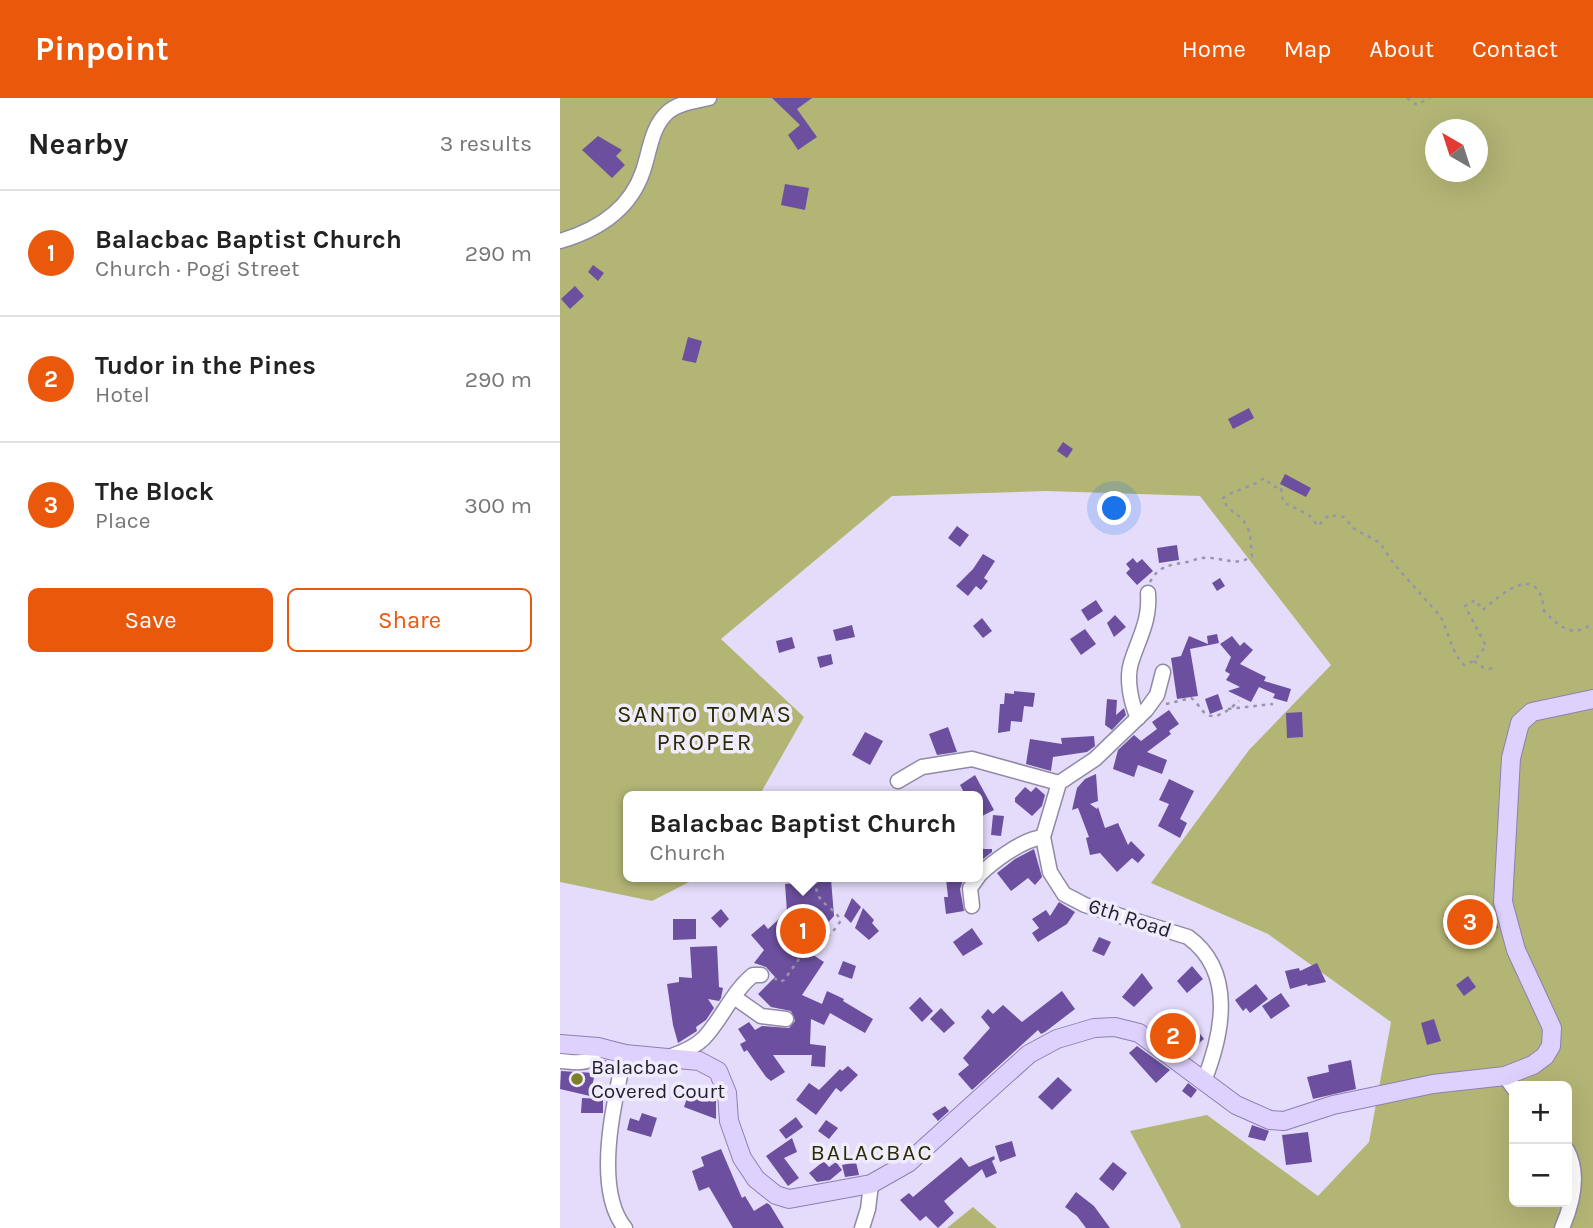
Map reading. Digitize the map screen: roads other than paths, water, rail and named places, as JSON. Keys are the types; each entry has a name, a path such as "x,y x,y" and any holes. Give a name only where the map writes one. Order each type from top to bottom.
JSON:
{"main road":[{"path":"1512,1081 1545,1056 1551,1046 1552,1028 1516,950 1503,902 1511,758 1520,723 1532,712 1593,699"},
{"path":"560,1044 598,1047 664,1059 699,1061 718,1071 727,1093 729,1121 741,1158 757,1180 776,1195 789,1199 871,1184 908,1163 1029,1054 1057,1039 1094,1028 1115,1027 1139,1033 1236,1105 1270,1120 1284,1121 1333,1105 1421,1087 1509,1083"}],"street":[{"path":"560,241 594,228 615,215 626,202 643,172 659,121 670,110 709,98"},
{"path":"1142,714 1134,709 1129,676 1130,665 1142,638 1149,608 1148,593"},
{"path":"898,781 922,767 972,759 1059,783 1095,759 1142,714 1157,695 1163,672"},
{"name":"6th Road","path":"1059,783 1043,837 1050,872 1063,894 1085,905 1188,937 1199,945 1210,959 1220,989 1221,1014 1215,1052 1204,1081"},
{"path":"983,872 1019,845 1033,838 1043,837"},
{"path":"972,905 970,888 974,882"},
{"path":"664,1059 684,1052 704,1038 752,975 761,975"},
{"path":"734,997 761,1016 786,1019"},
{"path":"560,1060 586,1063 594,1057 598,1047"},
{"path":"625,1054 616,1089 609,1173 609,1192 614,1211 625,1228"},
{"path":"1572,1166 1572,1197"},
{"path":"862,1228 871,1184"},
{"path":"1562,1228 1569,1207"}],"place":[{"name":"The Block","path":"1470,922"},
{"name":"Balacbac Baptist Church","path":"803,931"},
{"name":"Tudor in the Pines","path":"1173,1036"},
{"name":"Balacbac Covered Court","path":"577,1079"}],"district":[{"name":"SANTO TOMAS PROPER","path":"705,728"},
{"name":"BALACBAC","path":"872,1152"}]}
